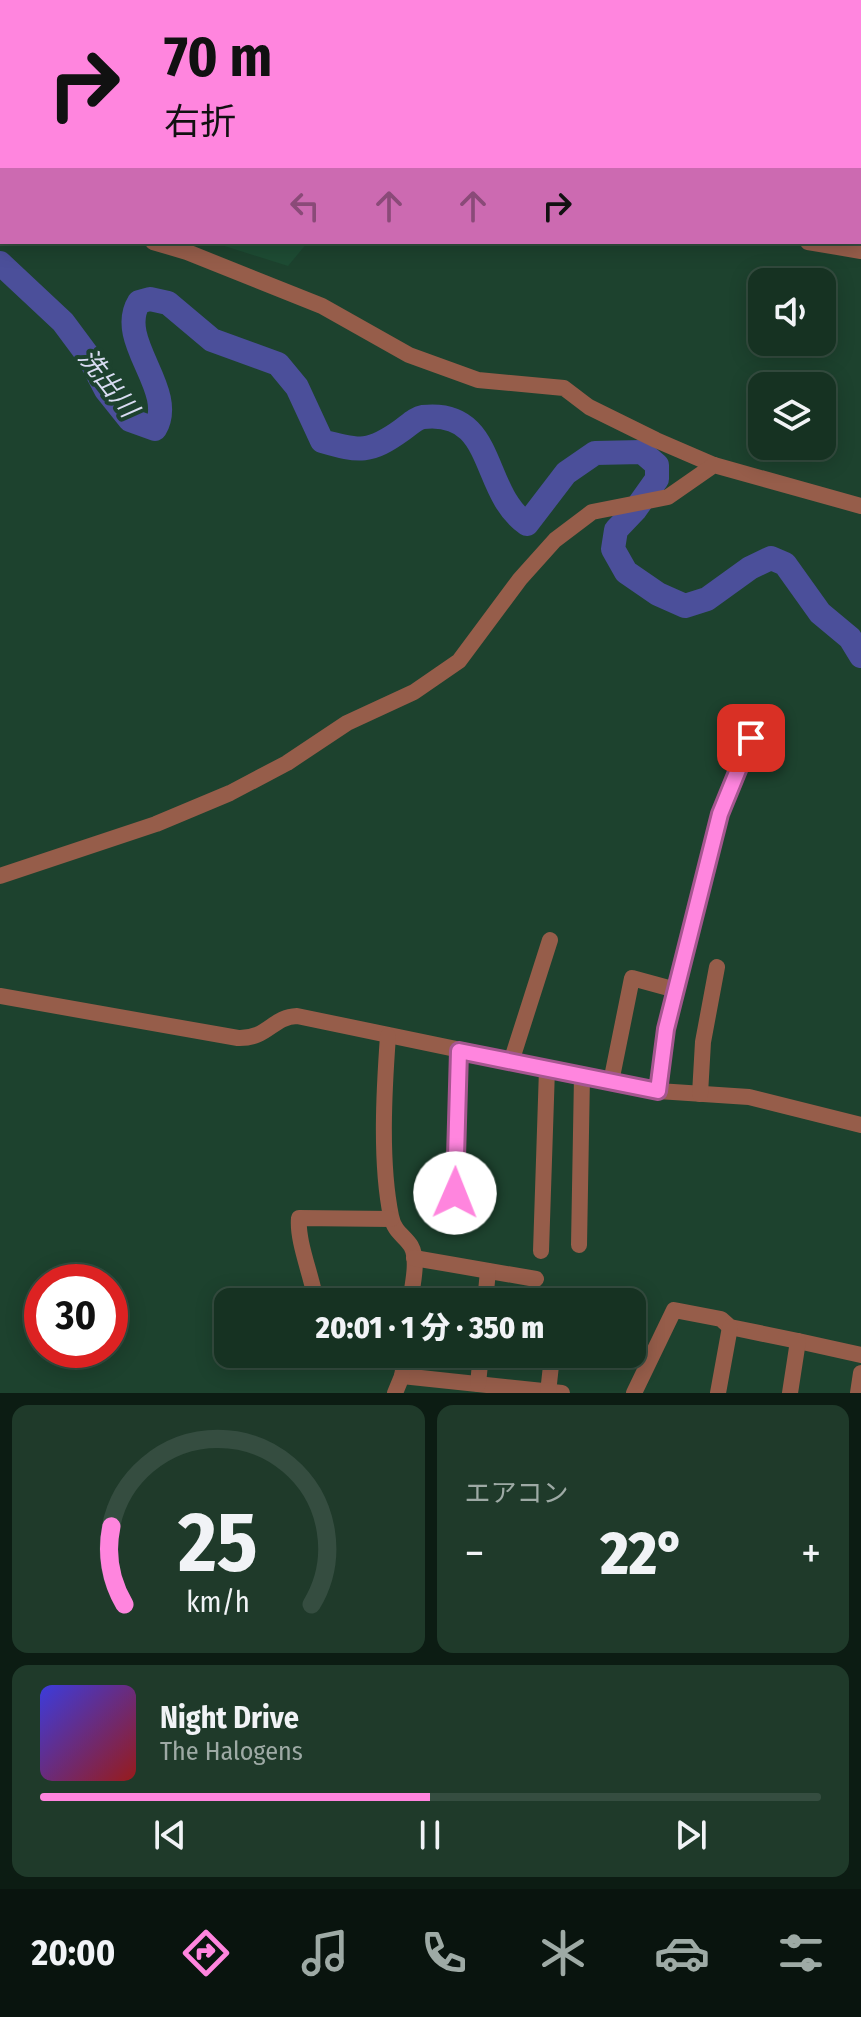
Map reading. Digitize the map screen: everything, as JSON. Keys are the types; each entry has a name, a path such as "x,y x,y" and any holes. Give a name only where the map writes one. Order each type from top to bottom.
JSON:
{"street":[{"path":"160,244 322,306 422,360 478,380 564,388 589,407 714,465 861,506"},
{"path":"820,244 861,251"},
{"path":"0,876 141,830 230,793 287,763 347,723 414,692 459,661 520,579 555,540 580,521 592,512 668,497 714,465"},
{"path":"658,1091 666,1029 720,814 751,738"},
{"path":"511,1062 550,940"},
{"path":"700,1094 703,1042 717,967"},
{"path":"611,1082 632,978 676,990"},
{"path":"0,996 238,1038 263,1034 286,1017 297,1016 658,1091 749,1097 861,1125"},
{"path":"388,1036 383,1093 391,1219 399,1235 410,1245 414,1258 411,1288"},
{"path":"455,1221 459,1051"},
{"path":"541,1251 547,1069"},
{"path":"579,1245 582,1076"},
{"path":"313,1288 304,1247 297,1237 299,1218 391,1219"},
{"path":"414,1258 536,1279"},
{"path":"486,1288 488,1271"},
{"path":"634,1393 674,1310 721,1319 730,1327 861,1355"},
{"path":"718,1393 730,1327"},
{"path":"790,1393 798,1341"},
{"path":"395,1393 403,1368"},
{"path":"402,1376 473,1387 553,1393 552,1368"},
{"path":"858,1393 861,1373"}],"shaded area":[{"path":"218,244 306,244 288,266"}],"waterway":[{"name":"洗出川","path":"0,263 63,322 89,357 106,390 130,420 155,429 160,414 159,398 135,333 134,317 139,302 150,299 168,303 212,340 278,364 297,387 322,441 356,448 373,446 423,417 447,418 464,426 476,439 501,493 512,510 527,524 566,473 595,453 642,452 657,465 657,479 616,530 613,549 626,572 658,594 685,606 707,599 750,568 771,558 785,564 820,613 850,638 861,656"}],"route":[{"path":"455,1193 459,1051 658,1091 666,1029 720,814 751,738"}]}
